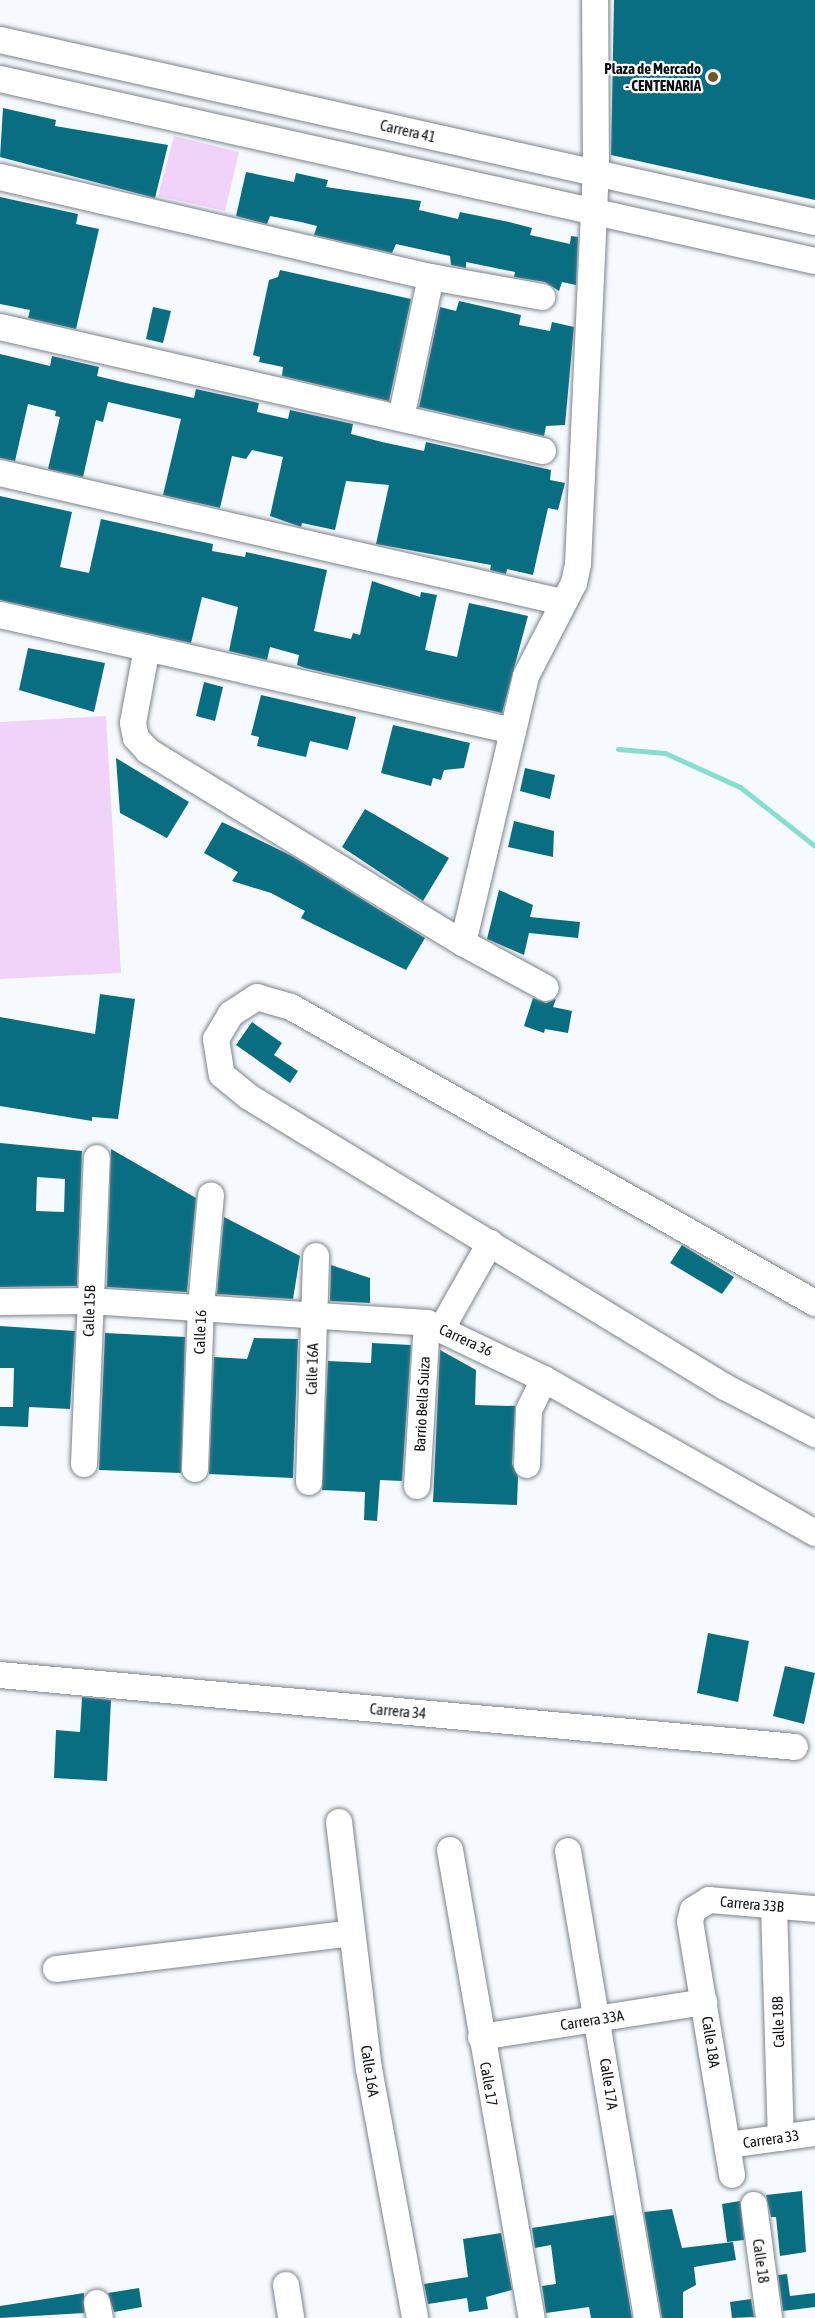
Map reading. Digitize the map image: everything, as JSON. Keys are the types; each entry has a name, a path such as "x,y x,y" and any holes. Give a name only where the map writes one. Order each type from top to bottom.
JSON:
{"street":[{"path":"463,943 526,676 578,564 596,173 595,0"},
{"name":"Carrera 41","path":"0,40 815,222"},
{"path":"0,79 815,261"},
{"path":"0,177 431,277 542,297"},
{"path":"401,418 431,277"},
{"path":"0,327 543,451"},
{"path":"0,473 562,602"},
{"path":"0,615 513,731"},
{"path":"147,648 133,723 136,738 148,751 463,943 546,988"},
{"path":"815,1303 291,1007 257,997 231,1014 216,1039 222,1075 249,1097 725,1387 815,1434"},
{"name":"Calle 15B","path":"84,1464 89,1301 97,1158"},
{"name":"Calle 16","path":"195,1469 201,1307 211,1195"},
{"path":"434,1326 490,1244"},
{"name":"Calle 16A","path":"309,1482 316,1256"},
{"name":"Carrera 36","path":"0,1302 89,1301 201,1307 434,1326 544,1379 815,1533"},
{"name":"Barrio Bella Suiza","path":"417,1486 434,1326"},
{"path":"527,1465 529,1410 544,1379"},
{"name":"Carrera 34","path":"0,1675 795,1747"},
{"name":"Calle 16A","path":"339,1822 369,2069 415,2318"},
{"name":"Calle 17","path":"450,1850 480,2037 532,2318"},
{"name":"Calle 17A","path":"568,1851 647,2318"},
{"name":"Carrera 33B","path":"693,1910 709,1900 815,1909"},
{"name":"Calle 18B","path":"774,1906 781,2138"},
{"name":"Calle 18A","path":"693,1910 690,1921 732,2175"},
{"path":"56,1968 352,1933"},
{"name":"Carrera 33A","path":"480,2037 704,2002"},
{"name":"Carrera 33","path":"728,2145 815,2133"},
{"name":"Calle 18","path":"754,2205 769,2318"},
{"path":"286,2285 291,2318"}],"shaded area":[{"path":"174,136 239,152 225,211 158,196"},
{"path":"106,716 121,973 0,979 0,722"}],"building":[{"name":"Plaza de Mercado - CENTENARIA","path":"614,0 815,0 815,200 611,155"},
{"path":"3,108 56,120 55,126 168,145 155,198 0,157"},
{"path":"246,172 294,182 296,173 328,180 326,187 421,201 419,210 458,219 460,212 509,222 532,228 530,235 570,244 571,236 578,237 576,285 562,282 559,291 545,282 514,277 515,272 466,262 466,268 451,265 450,256 396,244 392,253 314,235 317,226 301,222 270,216 267,224 236,216"},
{"path":"0,197 78,214 76,224 99,229 76,329 28,318 30,310 0,304"},
{"path":"280,270 411,299 389,401 282,376 283,367 259,362 260,357 253,355 269,280 278,277"},
{"path":"459,301 521,315 519,325 550,331 552,322 574,327 565,425 546,426 544,436 419,407 440,307 456,311"},
{"path":"153,307 171,311 163,343 146,339"},
{"path":"0,354 50,366 52,356 99,367 97,376 126,383 194,398 196,389 259,403 257,412 288,419 290,410 353,424 351,434 424,451 426,442 551,470 550,480 565,483 558,510 548,508 533,575 507,569 506,574 490,570 491,565 376,544 389,485 346,481 335,530 302,523 301,527 270,516 283,457 252,450 246,459 232,456 220,508 163,495 181,419 108,402 103,422 96,420 83,477 48,469 60,417 55,416 56,411 28,404 15,461 0,458"},
{"path":"0,496 72,512 60,567 89,573 101,519 213,544 212,551 245,557 246,552 327,570 314,631 351,639 353,633 360,635 372,581 420,597 421,592 437,595 425,650 457,657 469,603 528,616 502,713 305,668 297,665 299,655 270,647 267,660 229,651 238,607 202,597 191,643 0,600"},
{"path":"28,648 105,663 94,712 19,690"},
{"path":"204,682 223,687 215,721 196,716"},
{"path":"261,695 356,717 348,750 310,741 306,757 257,746 259,737 251,735"},
{"path":"393,725 470,743 464,768 444,770 441,780 433,778 431,786 381,773"},
{"path":"116,758 189,802 167,838 120,813"},
{"path":"525,768 555,775 550,799 520,791"},
{"path":"365,809 449,858 423,901 342,847"},
{"path":"514,821 554,831 553,857 508,847"},
{"path":"222,822 292,856 425,938 406,970 301,918 305,911 271,893 232,881 238,872 204,853"},
{"path":"499,890 533,905 530,917 580,922 578,938 529,933 524,955 487,939"},
{"path":"100,994 135,999 118,1119 92,1117 92,1121 0,1106 0,1017 95,1034"},
{"path":"533,998 546,1003 556,999 553,1007 572,1011 568,1033 545,1029 544,1033 524,1026"},
{"path":"252,1022 282,1043 274,1055 298,1071 290,1083 236,1045"},
{"path":"0,1143 82,1151 77,1286 0,1287","holes":["37,1177 65,1179 64,1212 36,1211"]},
{"path":"111,1149 196,1198 187,1292 107,1287"},
{"path":"224,1217 300,1256 293,1299 217,1294"},
{"path":"682,1245 734,1277 722,1294 670,1263"},
{"path":"331,1265 370,1278 370,1303 330,1301"},
{"path":"0,1326 75,1331 70,1409 29,1407 28,1427 0,1426 0,1407 13,1407 14,1368 0,1368"},
{"path":"105,1333 185,1337 181,1473 99,1470"},
{"path":"254,1338 298,1339 293,1478 209,1474 214,1357 247,1359"},
{"path":"372,1343 411,1345 402,1481 380,1480 377,1521 364,1520 365,1492 322,1490 328,1361 371,1363"},
{"path":"440,1350 476,1370 475,1405 515,1406 512,1464 518,1477 517,1505 433,1502"},
{"path":"708,1633 749,1641 738,1702 697,1693"},
{"path":"785,1666 815,1673 804,1724 773,1716"},
{"path":"82,1697 111,1700 107,1781 54,1778 56,1730 80,1732"},
{"path":"802,2191 806,2252 780,2256 776,2217 771,2217 766,2195"},
{"path":"740,2201 744,2240 727,2242 722,2204"},
{"path":"672,2209 682,2248 733,2242 736,2260 694,2267 696,2285 683,2292 683,2318 662,2318 644,2212"},
{"path":"614,2215 632,2318 591,2318 589,2307 546,2313 542,2286 556,2284 551,2245 535,2248 532,2228"},
{"path":"501,2233 512,2290 486,2297 488,2309 469,2312 467,2298 428,2304 424,2284 468,2277 463,2239"},
{"path":"787,2274 790,2296 815,2293 815,2307 783,2311 778,2275"},
{"path":"139,2288 142,2307 114,2312 108,2293"},
{"path":"84,2293 84,2313 0,2318 0,2306"},
{"path":"751,2299 754,2317 732,2318 730,2302"}],"waterway":[{"path":"618,749 665,753 740,787 815,846"}],"place":[{"name":"Plaza de Mercado - CENTENARIA","path":"713,77"}]}
